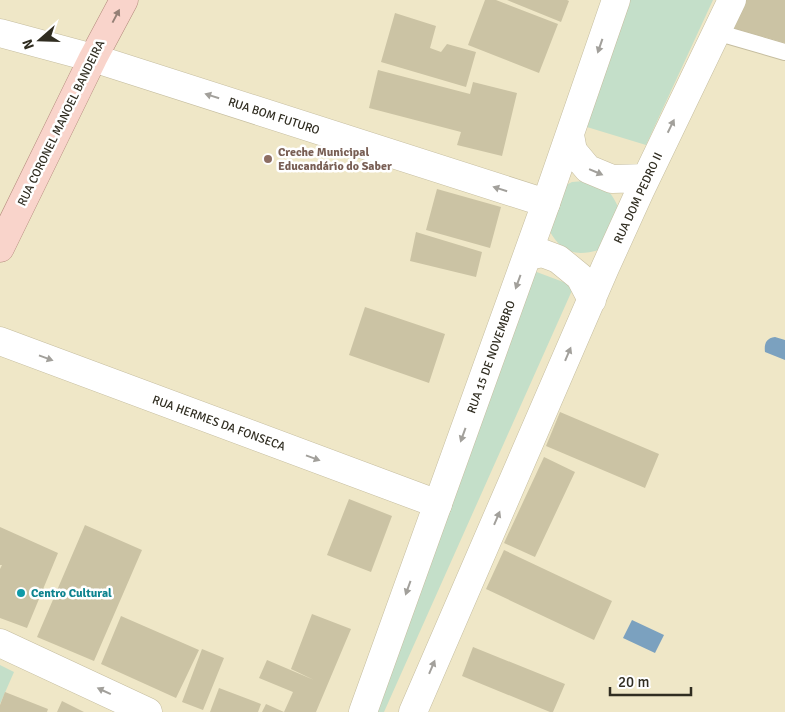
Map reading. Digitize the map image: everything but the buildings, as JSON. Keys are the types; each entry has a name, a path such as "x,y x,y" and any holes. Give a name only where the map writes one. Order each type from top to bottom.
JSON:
{"main road":[{"name":"RUA CORONEL MANOEL BANDEIRA","path":"0,248 93,58 124,0"},
{"name":"RUA 15 DE NOVEMBRO","path":"363,712 528,256 616,0"},
{"name":"RUA DOM PEDRO II","path":"413,712 646,178 732,0"},
{"name":"RUA BOM FUTURO","path":"0,33 93,58 546,204"},
{"path":"570,135 572,151 588,169 612,179 646,178"},
{"path":"528,256 542,253 558,258 580,277 592,300"},
{"name":"RUA HERMES DA FONSECA","path":"0,341 438,504"},
{"path":"0,643 148,712"}],"lane":[{"path":"716,32 785,52"}],"green space":[{"path":"620,0 713,0 646,145 577,124"},
{"path":"584,181 597,185 610,193 619,209 599,250 575,253 558,243 549,230 562,187 572,182"},
{"path":"534,271 574,286 384,712 366,712"},
{"path":"0,665 14,672 0,704"}],"water":[{"path":"775,337 785,340 785,360 765,352 766,342"},
{"path":"632,620 664,635 655,653 623,638"}],"place":[{"name":"Creche Municipal Educandário do Saber","path":"268,159"},
{"name":"Centro Cultural","path":"21,593"}]}
